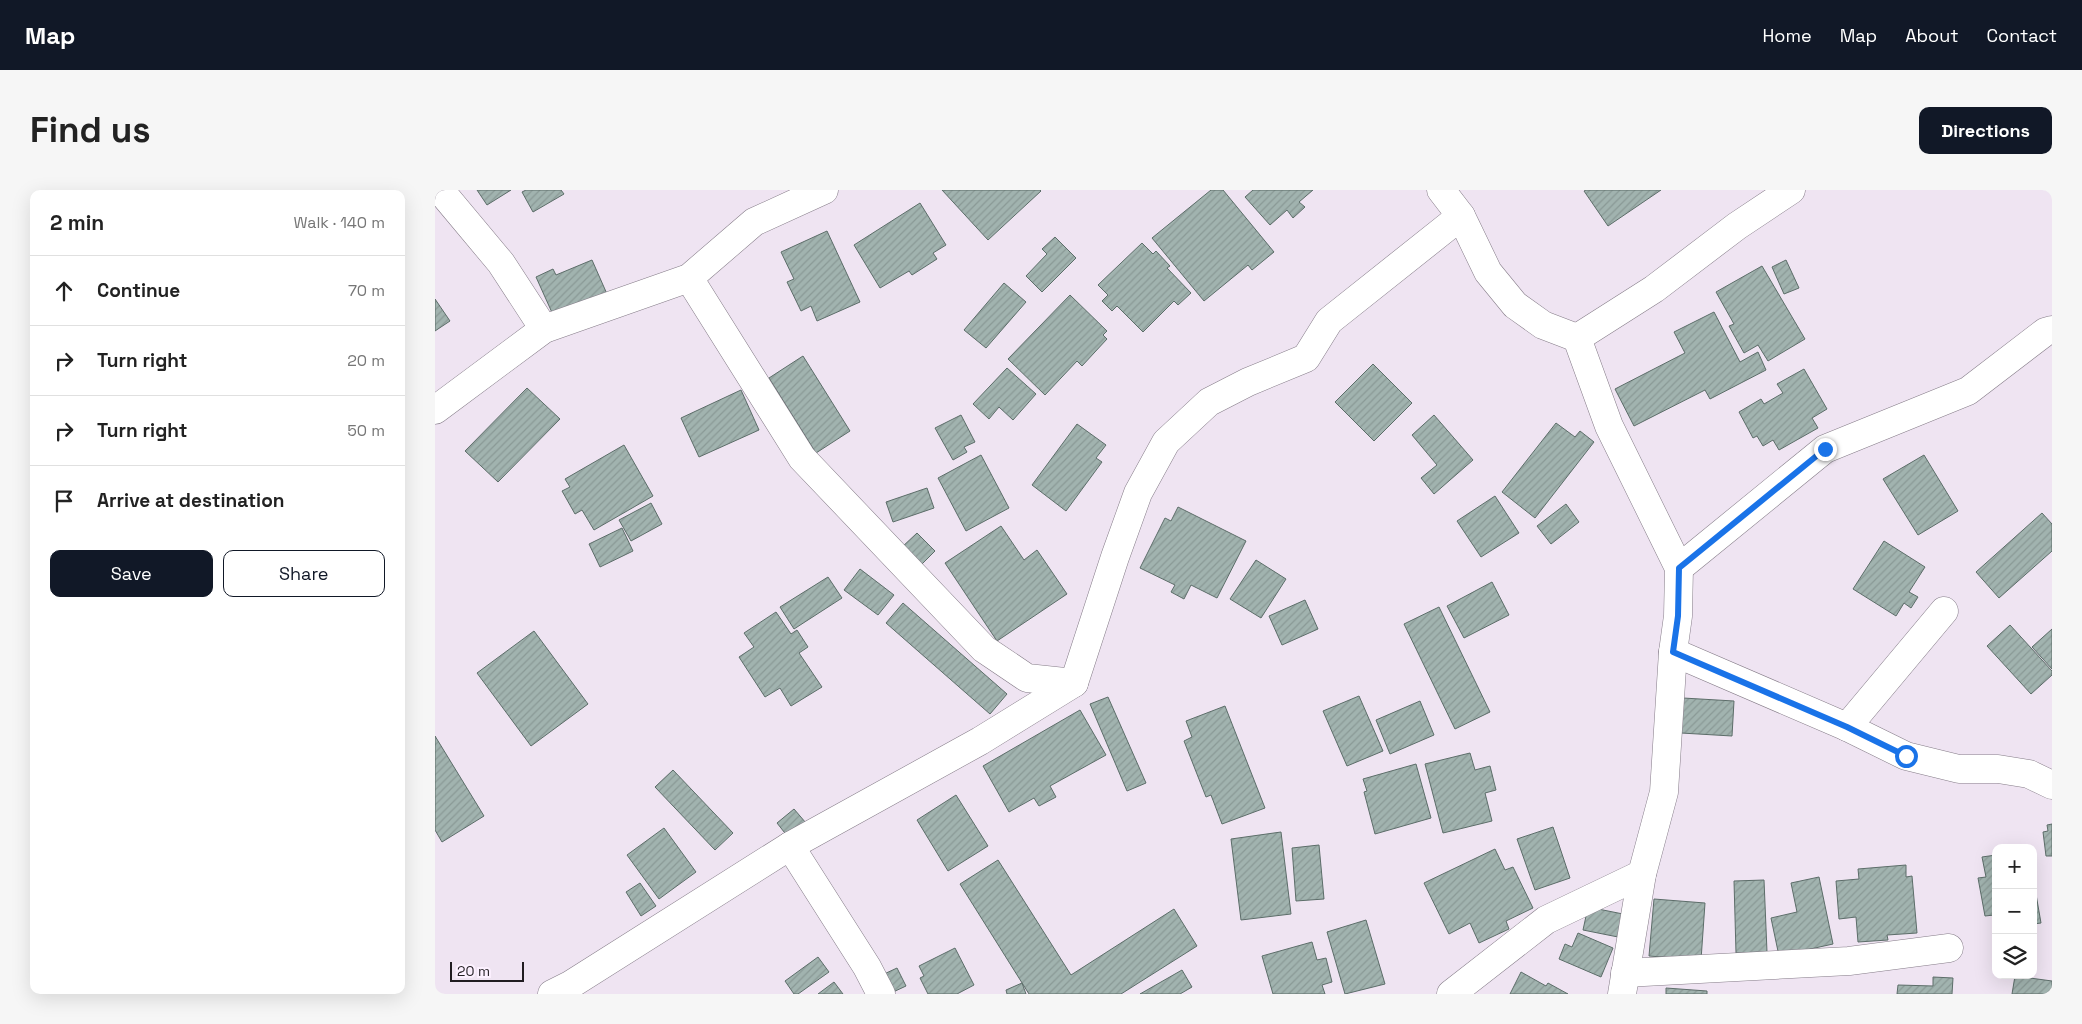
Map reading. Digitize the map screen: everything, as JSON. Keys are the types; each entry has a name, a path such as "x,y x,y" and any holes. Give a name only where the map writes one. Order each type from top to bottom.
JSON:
{"street":[{"path":"440,190 501,263 544,329"},
{"path":"435,410 544,329 689,278 754,222 824,190"},
{"path":"1441,190 1461,216 1488,272 1515,305 1543,325 1577,338 1609,426 1679,568 1678,616 1673,652 1664,792 1642,874 1624,984 1849,961 1949,948"},
{"path":"1577,338 1653,289 1737,226 1789,191"},
{"path":"552,994 570,985 790,846 980,741 1074,683 1115,557 1139,493 1166,442 1209,402 1248,382 1306,358 1329,321 1461,216"},
{"path":"689,278 802,458 983,649 1027,678 1074,683"},
{"path":"1679,568 1825,449 1969,392 2045,332 2052,330"},
{"path":"1847,727 1944,611"},
{"path":"1673,652 1847,727 1906,756 1959,769 1998,769 2029,774 2052,785"},
{"path":"790,846 867,966 881,994"},
{"path":"1451,994 1546,920 1642,874"}],"building":[{"path":"477,190 511,190 487,205"},
{"path":"526,190 561,190 564,194 533,212 522,192"},
{"path":"942,190 1040,190 1041,191 988,240"},
{"path":"1211,190 1223,190 1274,252 1252,270 1248,265 1204,301 1152,238"},
{"path":"1253,190 1313,190 1299,202 1305,207 1293,218 1287,210 1270,225 1245,197"},
{"path":"1661,190 1608,226 1584,191"},
{"path":"920,203 946,245 933,253 937,259 912,275 909,271 880,288 854,245"},
{"path":"827,231 860,302 817,321 811,306 801,311 787,282 794,279 781,252"},
{"path":"1055,237 1076,258 1042,292 1026,276 1047,254 1042,249"},
{"path":"1142,243 1153,254 1156,251 1170,266 1167,268 1191,293 1178,305 1174,301 1143,332 1117,306 1112,311 1102,301 1108,295 1098,285"},
{"path":"592,260 607,294 554,317 536,277 553,269 556,275"},
{"path":"1786,260 1799,288 1784,294 1772,267"},
{"path":"1762,266 1805,339 1768,361 1758,345 1744,353 1729,326 1734,324 1716,292"},
{"path":"1004,283 1026,302 986,348 964,330"},
{"path":"1070,295 1107,331 1103,335 1107,339 1082,366 1077,361 1045,395 1008,359"},
{"path":"435,299 450,321 435,331"},
{"path":"1714,312 1740,362 1758,352 1766,370 1710,399 1705,390 1634,426 1615,389 1685,353 1674,332"},
{"path":"803,356 850,431 816,453 769,378"},
{"path":"1373,364 1412,403 1374,441 1335,402"},
{"path":"1007,368 1036,394 1013,420 999,407 989,419 973,404"},
{"path":"1804,369 1827,409 1812,418 1818,428 1779,450 1773,440 1763,446 1757,436 1753,438 1739,412 1761,399 1764,404 1783,393 1777,384"},
{"path":"527,388 560,419 498,482 465,451"},
{"path":"741,390 759,430 699,457 681,418"},
{"path":"961,415 975,442 964,447 967,452 953,460 935,428"},
{"path":"1434,415 1473,460 1434,494 1421,478 1437,465 1412,435"},
{"path":"1556,423 1575,437 1580,431 1594,442 1535,518 1502,492"},
{"path":"1077,424 1106,445 1096,458 1102,462 1066,511 1032,485"},
{"path":"624,445 653,496 594,530 582,510 575,514 562,491 570,487 565,479"},
{"path":"981,455 1009,508 966,531 938,478"},
{"path":"1924,455 1958,511 1918,535 1883,479"},
{"path":"927,488 934,508 893,522 886,502"},
{"path":"1495,496 1519,533 1481,557 1457,521"},
{"path":"651,503 662,524 631,541 619,520"},
{"path":"1566,504 1579,522 1551,544 1537,526"},
{"path":"1178,507 1246,541 1217,598 1191,585 1184,599 1171,592 1175,585 1140,568 1165,518 1171,521"},
{"path":"2042,513 2052,524 2052,551 1999,598 1976,572"},
{"path":"1001,526 1024,560 1037,550 1067,594 997,641 945,563"},
{"path":"622,528 633,551 600,567 589,544"},
{"path":"917,533 935,551 919,567 901,548"},
{"path":"1884,541 1925,567 1909,592 1918,597 1911,608 1904,603 1896,616 1853,589"},
{"path":"1256,560 1286,579 1261,618 1230,599"},
{"path":"860,569 894,595 878,615 844,590"},
{"path":"828,577 842,598 794,629 780,607"},
{"path":"1492,582 1509,615 1464,638 1447,606"},
{"path":"1305,600 1318,629 1282,645 1269,616"},
{"path":"903,603 1007,694 990,714 886,623"},
{"path":"1439,607 1490,712 1455,729 1404,624"},
{"path":"776,612 791,634 797,630 808,647 799,653 822,687 791,706 780,688 765,697 739,657 754,647 744,633"},
{"path":"2010,625 2052,671 2052,675 2031,694 1987,646"},
{"path":"2052,629 2052,669 2032,647"},
{"path":"534,631 588,704 531,746 477,673"},
{"path":"1359,696 1383,751 1347,766 1323,711"},
{"path":"1108,697 1146,783 1127,791 1090,704"},
{"path":"1683,698 1734,701 1732,736 1681,733"},
{"path":"1420,701 1434,735 1390,754 1376,720"},
{"path":"1225,706 1265,808 1222,824 1211,795 1206,797 1184,741 1192,737 1186,721"},
{"path":"1080,710 1106,755 1050,786 1056,797 1039,806 1034,798 1009,812 983,766"},
{"path":"435,736 484,816 442,842 435,830"},
{"path":"1470,753 1475,770 1490,766 1496,790 1485,793 1492,821 1443,833 1425,764"},
{"path":"1416,764 1431,818 1375,834 1364,792 1367,791 1363,779"},
{"path":"673,770 733,833 715,850 655,787"},
{"path":"956,795 988,846 948,871 917,820"},
{"path":"794,809 806,823 788,837 777,823"},
{"path":"2052,824 2052,856 2046,856 2043,832 2048,831 2047,825"},
{"path":"1553,827 1570,878 1535,890 1517,839"},
{"path":"664,828 696,872 659,899 627,855"},
{"path":"1281,832 1291,914 1241,920 1231,839"},
{"path":"1319,845 1324,899 1296,901 1292,848"},
{"path":"1495,849 1505,870 1513,867 1533,908 1506,921 1509,929 1479,943 1470,923 1449,934 1424,883"},
{"path":"1992,856 1992,915 1985,916 1978,878 1986,877 1982,857"},
{"path":"998,860 1071,975 1174,909 1197,946 1121,994 1029,994 960,884"},
{"path":"1906,865 1906,877 1912,876 1917,933 1887,935 1888,940 1858,942 1856,917 1839,919 1836,881 1859,879 1858,869"},
{"path":"1819,877 1833,944 1779,956 1771,918 1797,912 1791,883"},
{"path":"1764,880 1767,952 1736,953 1734,881"},
{"path":"640,883 656,906 641,916 626,892"},
{"path":"1654,899 1705,903 1701,960 1649,956"},
{"path":"2037,900 2041,923 2037,924"},
{"path":"1588,907 1623,914 1618,937 1583,930"},
{"path":"1366,920 1385,984 1345,994 1327,932"},
{"path":"1578,933 1613,948 1601,977 1559,959 1565,944 1572,947"},
{"path":"1312,942 1317,960 1326,958 1332,982 1322,985 1325,994 1273,994 1262,956"},
{"path":"955,948 974,985 957,994 928,994 920,978 924,976 919,966"},
{"path":"818,957 829,972 798,994 794,994 785,981"},
{"path":"897,968 906,986 891,993 882,975"},
{"path":"1182,970 1192,987 1180,994 1140,994"},
{"path":"1521,972 1546,986 1548,983 1568,994 1510,994"},
{"path":"1933,977 1953,978 1952,994 1897,994 1898,985 1933,986"},
{"path":"2014,979 2052,981 2052,994 2012,994"},
{"path":"834,982 843,994 818,994"},
{"path":"1022,983 1026,994 1007,994 1006,990"},
{"path":"1666,988 1707,991 1707,994 1666,994"}],"route":[{"path":"1825,449 1679,568 1678,616 1673,652 1847,727 1906,756"}]}
